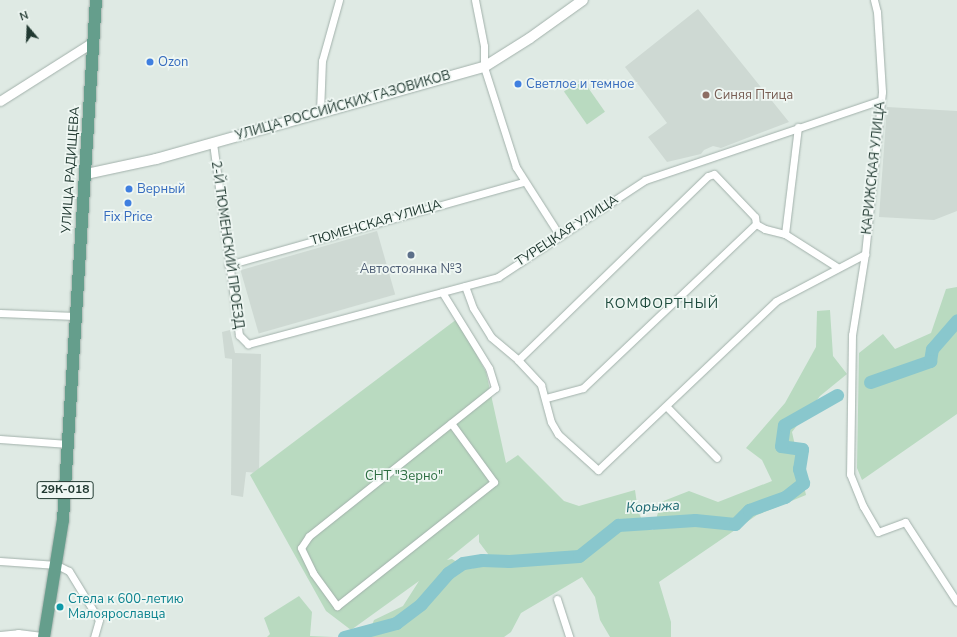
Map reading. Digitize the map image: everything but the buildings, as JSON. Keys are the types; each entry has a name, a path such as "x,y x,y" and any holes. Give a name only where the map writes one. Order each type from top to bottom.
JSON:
{"main road":[{"name":"УЛИЦА РАДИЩЕВА","path":"68,444 96,0"},
{"name":"УЛИЦА РОССИЙСКИХ ГАЗОВИКОВ","path":"86,174 213,143 484,67 530,38 583,0"},
{"name":"29К-018","path":"44,636 57,565 63,520 68,444"}],"street":[{"path":"320,112 322,61 339,0"},
{"path":"475,0 484,46 484,67 516,167 524,182 560,236"},
{"name":"КАРИЖСКАЯ УЛИЦА","path":"874,0 882,72 865,254 852,335 850,474 855,489 878,532 905,522 957,602"},
{"path":"0,102 93,42"},
{"name":"ТУРЕЦКАЯ УЛИЦА","path":"248,344 498,277 645,180 880,100"},
{"path":"785,234 798,128"},
{"name":"2-Й ТЮМЕНСКИЙ ПРОЕЗД","path":"213,143 228,265 239,335 248,344"},
{"path":"518,360 708,176 714,174 755,217 756,224"},
{"name":"ТЮМЕНСКАЯ УЛИЦА","path":"228,265 524,182"},
{"path":"756,224 765,229 785,234 837,267"},
{"path":"546,398 583,388 756,224"},
{"path":"465,286 472,308 491,338 518,360 541,385 546,398 551,422 558,434 598,470 667,407 776,301 837,267 865,254"},
{"path":"442,292 489,368 495,388 451,423 309,536 301,548 313,573 337,606 494,482 451,423"},
{"path":"0,313 75,316"},
{"path":"667,407 717,458"},
{"path":"0,439 68,444"},
{"path":"0,561 57,565 69,571 99,620 94,637"},
{"path":"557,599 569,637"},
{"path":"0,635 18,633 44,636"}],"shaded area":[{"name":"Синяя Птица","path":"698,9 789,122 721,148 713,146 704,150 701,154 667,162 648,137 667,123 625,67"},
{"path":"887,107 957,111 957,211 934,220 879,217"},
{"path":"377,231 395,294 259,334 241,270"},
{"path":"230,330 235,353 261,354 259,473 246,472 243,497 231,495 232,359 225,358 222,332"}],"green space":[{"path":"582,79 605,112 587,124 564,92"},
{"path":"957,287 957,414 862,480 857,468 859,353 883,334 895,349 931,333 946,289"},
{"name":"СНТ \"Зерно\"","path":"830,310 833,356 847,374 820,396 792,432 806,495 757,515 659,582 671,622 671,637 610,637 600,620 595,597 582,577 521,613 511,632 504,637 367,637 374,620 403,606 419,581 351,630 326,611 250,475 457,319 486,372 506,463 518,455 564,501 579,506 635,490 638,511 646,529 653,530 661,502 689,491 718,502 772,481 762,460 746,448 785,403 816,347 817,311","holes":["479,534 479,542 488,554 485,566 468,569 452,559 447,560"]},
{"path":"299,596 312,612 310,636 334,637 267,637 270,634 264,618"}],"waterway":[{"name":"Корыжа","path":"870,382 930,361 932,349 957,320"},
{"name":"Корыжа","path":"344,637 396,623 421,604 448,573 463,563 482,560 509,561 579,556 618,525 695,520 735,524 749,510 785,497 803,483 799,469 802,449 781,446 784,425 837,395"}],"place":[{"name":"Ozon","path":"150,62"},
{"name":"Светлое и темное","path":"518,84"},
{"name":"Синяя Птица","path":"706,95"},
{"name":"Верный","path":"129,189"},
{"name":"Fix Price","path":"128,203"},
{"name":"Автостоянка №3","path":"411,255"},
{"name":"Стела к 600-летию Малоярославца","path":"60,607"}],"district":[{"name":"КОМФОРТНЫЙ","path":"662,304"}]}
